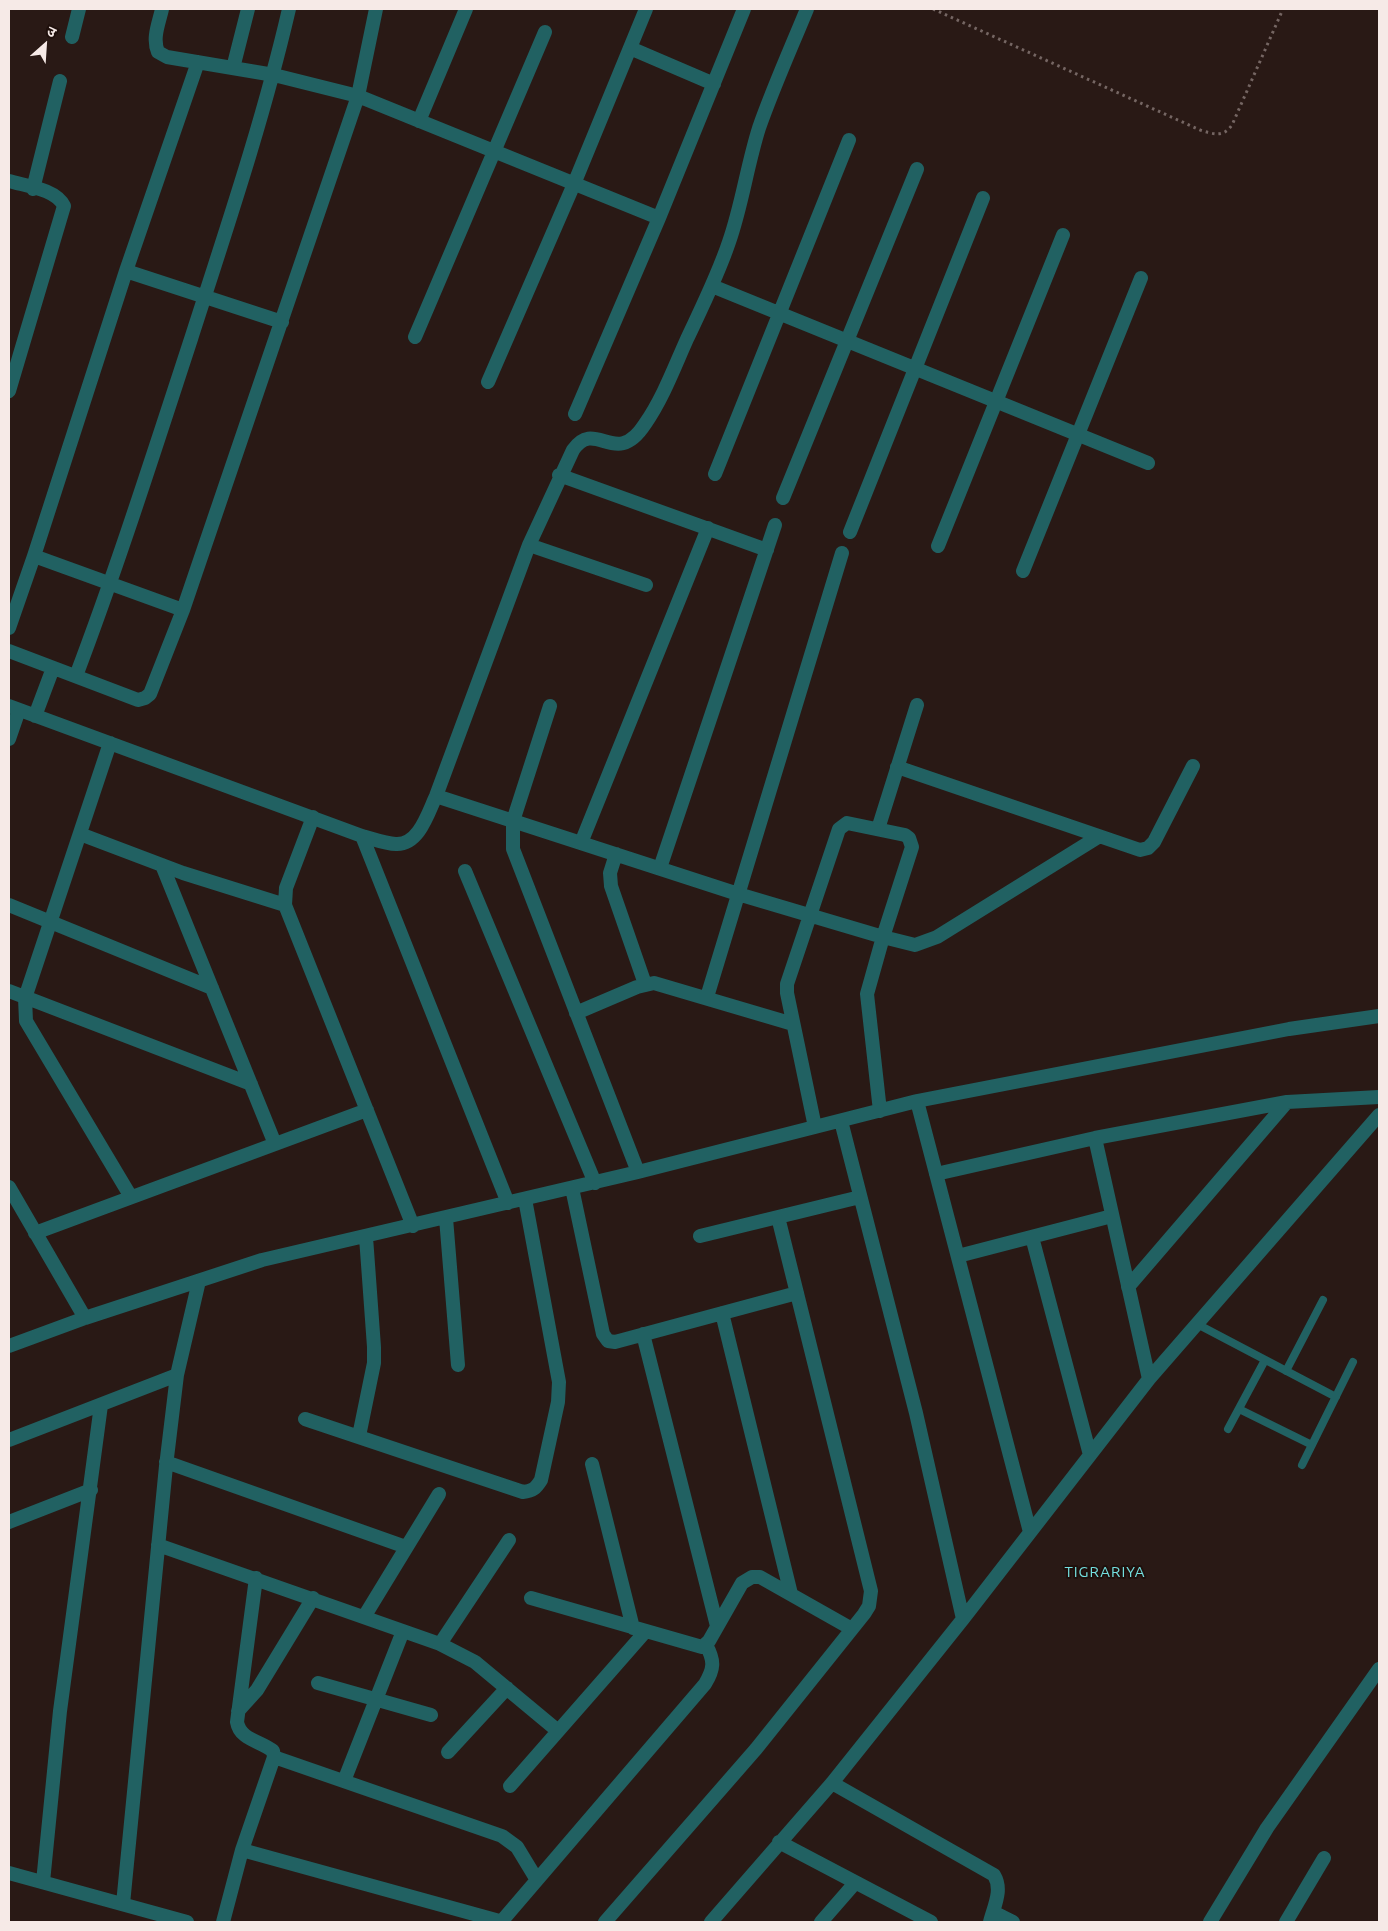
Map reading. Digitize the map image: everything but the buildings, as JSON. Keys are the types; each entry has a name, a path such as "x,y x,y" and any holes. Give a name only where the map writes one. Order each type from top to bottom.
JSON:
{"street":[{"path":"72,37 79,9"},
{"path":"162,9 155,38 158,52 167,57 274,75 358,96 659,218"},
{"path":"234,68 248,9"},
{"path":"76,676 111,584 204,297 274,75 290,9"},
{"path":"9,651 138,700 146,698 153,689 183,610 358,96 376,9"},
{"path":"419,121 466,9"},
{"path":"488,382 574,184 646,9"},
{"path":"575,414 659,218 744,9"},
{"path":"9,739 14,708 362,836 395,845 406,843 418,830 436,796 529,545 559,475 573,450 578,442 584,438 623,444 636,437 658,403 712,286 729,242 762,120 808,9"},
{"path":"415,337 545,32"},
{"path":"630,48 714,84"},
{"path":"9,628 126,271 198,62"},
{"path":"33,189 60,81"},
{"path":"715,474 849,140"},
{"path":"783,498 918,169"},
{"path":"9,181 61,199 64,206 64,213 11,372 9,391"},
{"path":"850,532 983,198"},
{"path":"938,546 1063,235"},
{"path":"126,271 282,322"},
{"path":"1022,571 1141,278"},
{"path":"712,286 1148,463"},
{"path":"559,475 767,550"},
{"path":"660,868 775,525"},
{"path":"581,842 708,528"},
{"path":"529,545 646,585"},
{"path":"707,997 842,553"},
{"path":"34,556 183,610"},
{"path":"35,716 53,668"},
{"path":"878,829 917,705"},
{"path":"550,706 513,821 513,849 517,864 638,1172"},
{"path":"110,743 26,998 26,1021 131,1197"},
{"path":"897,767 1133,849 1148,848 1154,842 1193,766"},
{"path":"436,796 738,894 915,945 924,943 1098,837"},
{"path":"313,817 286,888 285,906 413,1226"},
{"path":"815,1127 787,984 839,829 847,823 909,838 912,846 867,994 880,1110"},
{"path":"80,834 162,866 285,906"},
{"path":"362,836 508,1203"},
{"path":"616,854 610,873 611,886 645,984"},
{"path":"162,866 275,1144"},
{"path":"465,871 594,1183"},
{"path":"9,905 212,988"},
{"path":"576,1013 645,984 663,984 794,1024"},
{"path":"9,991 251,1084"},
{"path":"9,1346 85,1318 262,1260 594,1183 917,1101 1289,1029 1379,1016"},
{"path":"936,1174 1095,1138 1287,1102 1379,1097"},
{"path":"917,1101 1030,1532"},
{"path":"1128,1288 1287,1102"},
{"path":"35,1233 367,1110"},
{"path":"711,1922 832,1783 963,1619 1149,1379 1379,1115"},
{"path":"841,1121 916,1413 963,1619"},
{"path":"1095,1138 1149,1379"},
{"path":"9,1187 85,1318"},
{"path":"572,1188 604,1338 614,1342 797,1293"},
{"path":"700,1236 860,1197"},
{"path":"305,1419 523,1492 536,1488 541,1480 558,1402 558,1382 525,1199"},
{"path":"958,1256 1112,1216"},
{"path":"605,1922 756,1749 869,1606 872,1591 778,1217"},
{"path":"446,1218 458,1365"},
{"path":"359,1436 374,1363 374,1334 366,1237"},
{"path":"1032,1237 1090,1455"},
{"path":"123,1904 166,1462 177,1375 199,1280"},
{"path":"722,1313 790,1594"},
{"path":"643,1334 717,1626"},
{"path":"9,1440 177,1375"},
{"path":"43,1882 60,1711 101,1405"},
{"path":"166,1462 406,1548"},
{"path":"592,1464 639,1630"},
{"path":"9,1522 91,1490"},
{"path":"364,1617 439,1494"},
{"path":"440,1644 509,1540"},
{"path":"158,1545 440,1644 475,1662 558,1731"},
{"path":"531,1598 698,1647 706,1645 746,1579 760,1577 852,1629"},
{"path":"223,1922 242,1850 274,1757 273,1751 268,1747 243,1735 238,1729 238,1711 256,1578"},
{"path":"238,1711 257,1690 313,1598"},
{"path":"510,1786 558,1731 639,1630"},
{"path":"344,1781 403,1631"},
{"path":"242,1850 502,1922 536,1880 706,1684 714,1664 706,1645"},
{"path":"1210,1922 1267,1828 1379,1669"},
{"path":"318,1683 431,1715"},
{"path":"448,1752 507,1688"},
{"path":"274,1757 511,1840 536,1880"},
{"path":"832,1783 994,1875 998,1882 998,1891 992,1917 1012,1922"},
{"path":"779,1842 931,1922"},
{"path":"1286,1922 1324,1858"},
{"path":"9,1873 187,1922"},
{"path":"821,1922 855,1883"}],"lane":[{"path":"1286,1371 1323,1300"},
{"path":"1197,1324 1336,1396"},
{"path":"1228,1429 1265,1360"},
{"path":"1302,1465 1353,1362"},
{"path":"1239,1409 1312,1445"}],"path":[{"path":"933,9 1200,130 1216,134 1224,133 1232,125 1283,9"}],"district":[{"name":"TIGRARIYA","path":"1105,1572"}]}
